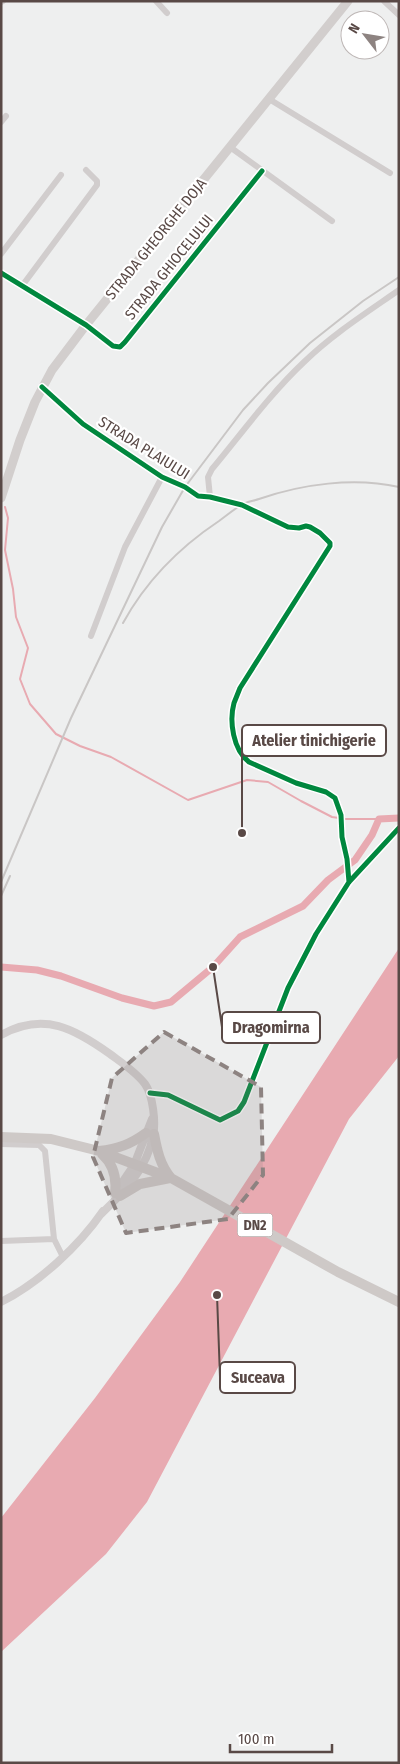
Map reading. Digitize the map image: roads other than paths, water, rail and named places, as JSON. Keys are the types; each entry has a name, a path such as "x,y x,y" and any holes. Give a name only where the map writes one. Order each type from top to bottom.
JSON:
{"main road":[{"name":"STRADA GHEORGHE DOJA","path":"1,498 20,440 42,387 52,370 86,325 348,1"},
{"path":"150,1134 162,1165 171,1178 140,1184 118,1194 114,1173 106,1158 99,1151 122,1148 150,1134"},
{"name":"DN2","path":"1,1136 51,1139 99,1151 171,1178 338,1272 399,1302"}],"street":[{"path":"156,1 167,13"},
{"path":"384,1 399,15"},
{"path":"269,99 390,173"},
{"path":"1,122 6,116"},
{"path":"230,147 332,221"},
{"path":"22,286 97,185 97,181 86,170"},
{"name":"STRADA GHIOCELULUI","path":"86,325 113,346 120,347 262,171"},
{"path":"1,254 62,175"},
{"path":"1,273 86,325"},
{"name":"STRADA PLAIULUI","path":"210,497 208,477 212,469 288,378 339,332 399,290"},
{"name":"STRADA PLAIULUI","path":"42,387 83,424 162,476 185,487 198,496 242,505 288,527 299,528 306,526 315,530 330,543 330,546 240,688 234,704 233,726 237,746 244,758 296,783 326,792 335,798 341,818 349,882"},
{"path":"91,636 125,547 162,476"},
{"path":"150,1093 168,1095 220,1120 238,1111 251,1085 288,988 316,934 349,882 399,828"},
{"path":"1,1036 27,1026 42,1024 75,1031 129,1068 146,1084 152,1100 153,1117 148,1155 138,1166 129,1187 118,1194 63,1257 38,1278 1,1302"},
{"path":"1,1144 39,1146 45,1152 54,1239 63,1257"},
{"path":"1,1241 54,1239"}],"waterway":[{"path":"5,507 8,518 5,550 13,589 16,617 28,648 20,679 30,704 56,734 80,746 111,757 188,800 247,780 268,782 332,817 339,818"},
{"path":"1,967 37,970 61,976 122,998 154,1006 171,1002 213,967 240,937 303,906 328,880 355,860 372,835 379,819 399,818"},
{"path":"344,819 379,819"}],"railway":[{"path":"1,882 71,718 162,527 185,487 243,410 268,383 310,343 363,301 399,277"},
{"path":"123,623 142,593 165,566 191,542 243,504 293,489 346,482 399,487"},
{"path":"1,896 10,876"}],"place":[{"name":"Atelier tinichigerie","path":"242,833"},
{"name":"Dragomirna","path":"213,967"},
{"name":"Suceava","path":"217,1295"}]}
